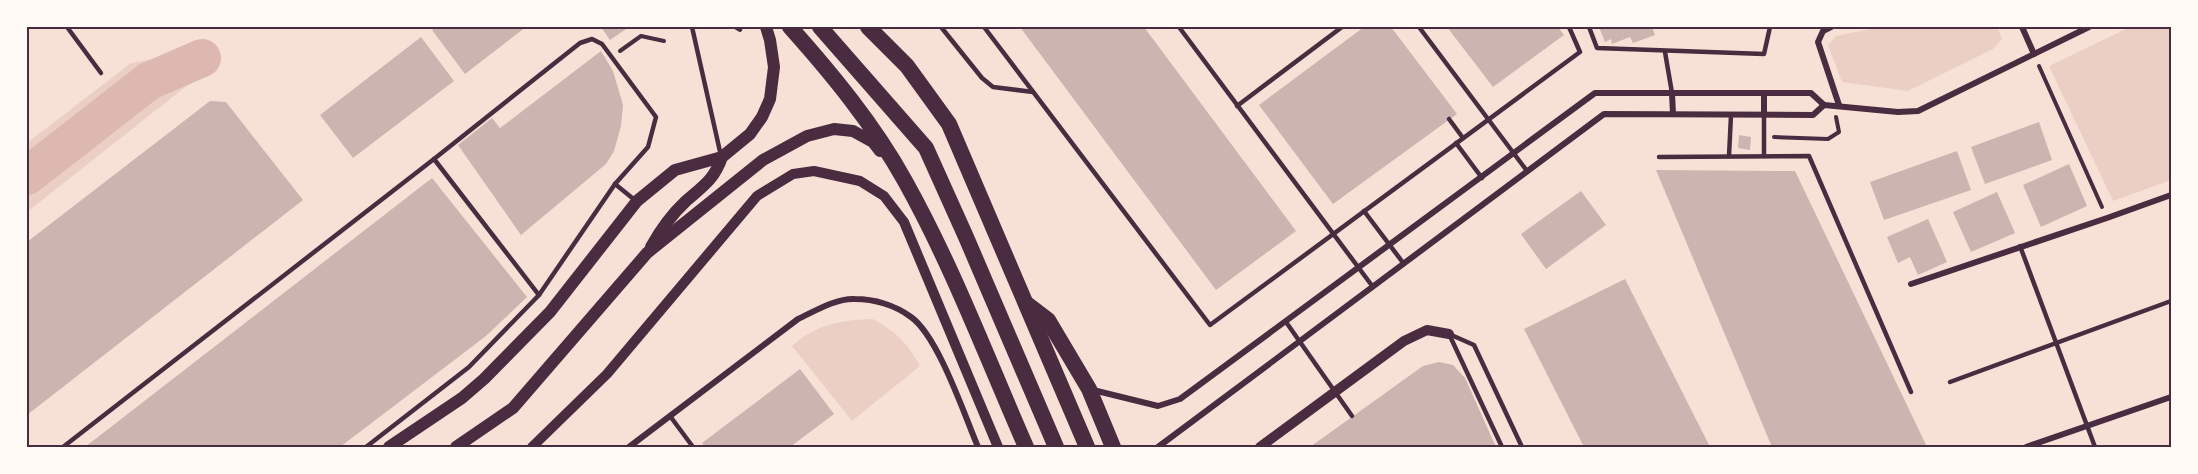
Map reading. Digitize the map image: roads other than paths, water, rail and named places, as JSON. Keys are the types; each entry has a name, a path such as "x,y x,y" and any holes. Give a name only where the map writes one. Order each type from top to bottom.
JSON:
{"highway":[{"path":"790,27 818,58 873,131 904,180 956,286 1026,447"},
{"path":"820,27 926,148 1056,447"},
{"path":"868,27 907,66 949,124 1088,447"},
{"path":"1026,303 1048,320 1089,389 1113,447"}],"main road":[{"path":"389,447 462,398 484,379 550,312 637,201 675,170 722,158 750,134 762,117 770,99 774,67 766,27"},
{"path":"456,447 513,408 647,253 763,160 807,136 834,129 853,131 873,142 904,180"},
{"path":"647,253 663,225 712,177 722,158"}],"street":[{"path":"1831,27 1823,31 1818,42 1839,105"},
{"path":"2022,27 2034,54"},
{"path":"1158,447 1604,114 1813,115 1824,105 1898,112 1918,111 2089,27"},
{"path":"1089,389 1158,406 1180,399 1596,93 1811,93 1824,105"},
{"path":"1672,93 1673,114"},
{"path":"1764,93 1764,115"},
{"path":"532,447 607,374 758,196 793,174 814,171 860,181 884,196 904,222 998,447"},
{"path":"1911,284 2171,195"},
{"path":"629,447 798,319 853,298 886,303 913,318 934,345 976,446"},
{"path":"1260,447 1404,341 1427,330 1449,334"},
{"path":"2026,447 2171,397"}],"lane":[{"path":"67,27 100,73"},
{"path":"692,27 722,158"},
{"path":"941,27 982,78 993,87 1033,93"},
{"path":"984,27 1210,325 1580,52 1569,27"},
{"path":"1179,27 1373,287"},
{"path":"1237,106 1342,27"},
{"path":"1419,27 1527,171"},
{"path":"1589,27 1598,48 1764,54 1770,27"},
{"path":"63,447 580,43 592,39 602,44 656,117 648,147 615,184 539,295 469,367 366,447"},
{"path":"1665,52 1672,93"},
{"path":"1729,156 1731,115"},
{"path":"1764,115 1764,156"},
{"path":"1449,119 1463,138"},
{"path":"1456,143 1482,178"},
{"path":"1659,157 1809,156 1911,392"},
{"path":"434,159 539,295"},
{"path":"615,184 637,201"},
{"path":"1364,211 1404,264"},
{"path":"2020,246 2095,447"},
{"path":"1950,382 2171,301"},
{"path":"1286,322 1352,416"},
{"path":"1449,334 1502,447"},
{"path":"1449,334 1474,345 1522,447"},
{"path":"670,416 693,447"}],"waterway":[{"path":"27,176 149,81 202,58"}]}
